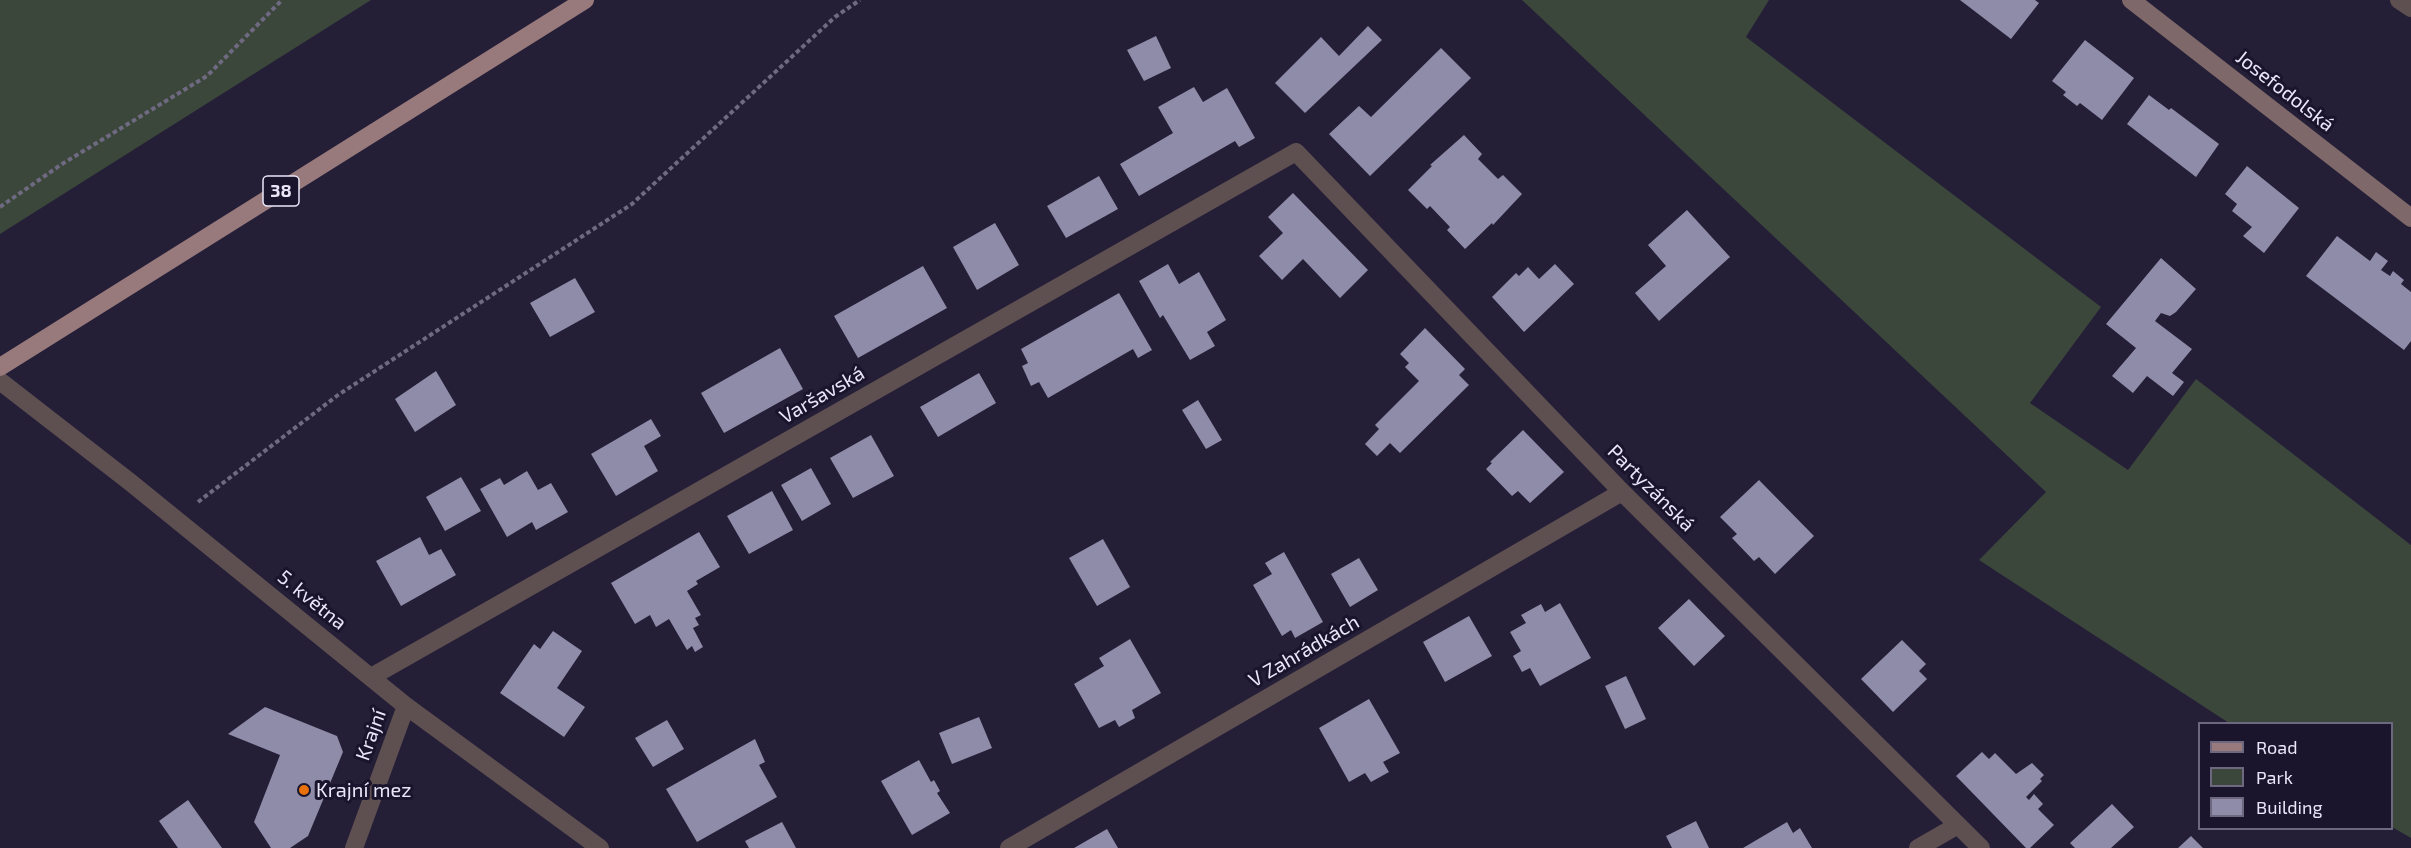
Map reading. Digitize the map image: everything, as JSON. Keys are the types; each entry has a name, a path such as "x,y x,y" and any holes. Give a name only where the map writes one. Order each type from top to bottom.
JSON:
{"main road":[{"name":"38","path":"0,367 585,0"},
{"name":"38","path":"562,15 593,0"},
{"name":"Josefodolská","path":"2130,0 2411,218"}],"street":[{"path":"2399,0 2411,8"},
{"name":"Partyzánská","path":"1296,152 1622,492 1981,848"},
{"name":"Varšavská","path":"371,677 1296,152"},
{"name":"5. května","path":"0,381 130,482 406,706 600,848"},
{"name":"V Zahrádkách","path":"1009,848 1622,492"},
{"name":"Krajní","path":"354,848 406,706"},
{"path":"1918,848 1958,825"}],"path":[{"path":"0,207 62,164 207,76 282,0"},
{"path":"176,519 338,395 632,204 835,17 860,0"}],"green space":[{"path":"0,0 371,0 0,234"},
{"path":"1522,0 1769,0 1746,37 2101,307 2030,403 2128,470 2196,379 2411,545 2411,838 2393,828 2393,722 2227,722 1979,560 2046,492"}],"building":[{"path":"1960,0 2035,0 2039,3 2011,39"},
{"path":"1368,26 1382,40 1305,113 1275,83 1321,37 1339,56"},
{"path":"1156,36 1171,68 1144,81 1127,50"},
{"path":"2085,40 2134,78 2102,120 2080,103 2077,106 2063,95 2066,92 2052,81"},
{"path":"1441,48 1471,78 1370,176 1329,134 1359,106 1371,117"},
{"path":"1194,87 1203,102 1227,88 1255,138 1239,147 1235,141 1139,196 1120,164 1173,133 1158,107"},
{"path":"2149,95 2169,110 2171,108 2219,144 2196,177 2127,124"},
{"path":"1464,135 1482,154 1478,159 1498,179 1503,175 1522,194 1493,225 1492,223 1465,249 1447,230 1450,227 1430,206 1427,209 1408,190 1432,166 1430,165"},
{"path":"2247,166 2299,208 2264,253 2243,236 2252,227 2232,211 2237,204 2225,194"},
{"path":"1099,176 1118,209 1066,238 1047,206"},
{"path":"1293,193 1368,270 1340,298 1303,259 1282,280 1259,256 1283,233 1268,217"},
{"path":"1687,210 1730,257 1659,321 1635,293 1666,266 1648,245"},
{"path":"995,223 1019,265 977,290 953,247"},
{"path":"2337,236 2370,261 2376,252 2388,261 2381,270 2390,276 2393,271 2404,280 2401,284 2411,292 2411,341 2404,350 2306,276"},
{"path":"2161,258 2196,289 2176,312 2170,316 2161,313 2155,321 2192,349 2172,373 2184,382 2173,396 2147,376 2133,393 2112,376 2136,348 2106,324"},
{"path":"1168,264 1179,284 1199,272 1226,320 1207,332 1215,346 1190,360 1163,315 1160,318 1139,281"},
{"path":"1555,264 1574,284 1524,332 1492,297 1516,273 1519,276 1528,267 1539,279"},
{"path":"923,266 947,308 858,358 834,316"},
{"path":"575,278 595,312 550,337 530,303"},
{"path":"1119,293 1152,350 1138,358 1133,349 1048,398 1039,382 1031,386 1022,366 1028,363 1021,349"},
{"path":"1425,328 1465,369 1459,375 1469,385 1400,453 1390,443 1377,456 1365,444 1379,429 1375,425 1419,381 1405,367 1409,363 1400,354"},
{"path":"780,348 803,389 724,433 701,393"},
{"path":"436,371 456,405 415,432 395,399"},
{"path":"979,373 996,403 938,437 920,407"},
{"path":"1198,400 1222,440 1206,449 1182,410"},
{"path":"651,419 661,436 644,446 658,471 616,496 591,454"},
{"path":"1523,430 1564,472 1530,503 1518,491 1512,496 1486,469 1492,463 1490,462"},
{"path":"871,435 894,476 853,498 830,458"},
{"path":"811,468 831,504 802,521 781,485"},
{"path":"527,471 538,490 551,483 568,512 536,530 532,522 507,537 480,489 500,478 504,485"},
{"path":"461,477 481,511 445,531 426,497"},
{"path":"1759,480 1814,536 1775,574 1759,557 1754,561 1732,538 1737,534 1720,517"},
{"path":"772,491 793,530 749,554 727,516"},
{"path":"699,532 720,567 696,581 698,584 687,591 701,615 695,618 699,625 693,628 703,647 695,652 692,646 687,650 669,619 656,627 650,615 635,624 611,583"},
{"path":"420,537 429,555 441,549 456,575 401,606 376,561"},
{"path":"1103,539 1130,587 1097,606 1069,558"},
{"path":"1284,552 1323,622 1295,638 1291,630 1282,636 1253,585 1272,574 1265,563"},
{"path":"1359,558 1378,590 1350,607 1331,574"},
{"path":"1689,599 1725,636 1694,666 1658,628"},
{"path":"1560,603 1591,658 1540,686 1530,668 1522,672 1513,656 1521,651 1510,632 1526,623 1521,615 1541,604 1545,612"},
{"path":"1469,616 1492,656 1445,682 1423,642"},
{"path":"553,631 582,651 557,688 585,707 564,737 500,693 534,644 540,649"},
{"path":"1130,639 1161,693 1132,710 1135,718 1119,727 1115,720 1099,728 1074,684 1104,666 1099,658"},
{"path":"1902,640 1926,664 1919,671 1927,679 1893,712 1861,679"},
{"path":"1626,676 1646,719 1625,729 1605,686"},
{"path":"1369,699 1400,753 1383,762 1389,772 1371,782 1365,773 1349,782 1319,728"},
{"path":"265,707 337,736 343,752 308,836 290,848 271,848 254,822 280,755 228,734"},
{"path":"979,717 992,748 952,764 939,733"},
{"path":"667,720 684,749 653,767 635,738"},
{"path":"755,739 765,762 759,765 777,797 697,842 666,789"},
{"path":"1982,752 1989,759 1995,753 2016,774 2032,763 2044,775 2040,779 2042,781 2026,797 2029,800 2034,794 2043,804 2038,809 2054,825 2030,848 2026,848 1956,776"},
{"path":"919,760 931,782 934,780 940,791 937,793 950,813 912,835 881,781"},
{"path":"188,800 222,848 178,848 159,821"},
{"path":"2112,804 2134,827 2111,848 2075,848 2070,843"},
{"path":"1696,821 1709,848 1672,848 1666,836"},
{"path":"782,822 796,848 749,848 745,841"},
{"path":"1787,822 1793,833 1800,828 1812,848 1743,848"},
{"path":"1107,829 1118,848 1074,848"},
{"path":"2191,836 2203,848 2178,848"}],"place":[{"name":"Krajní mez","path":"304,790"}]}
